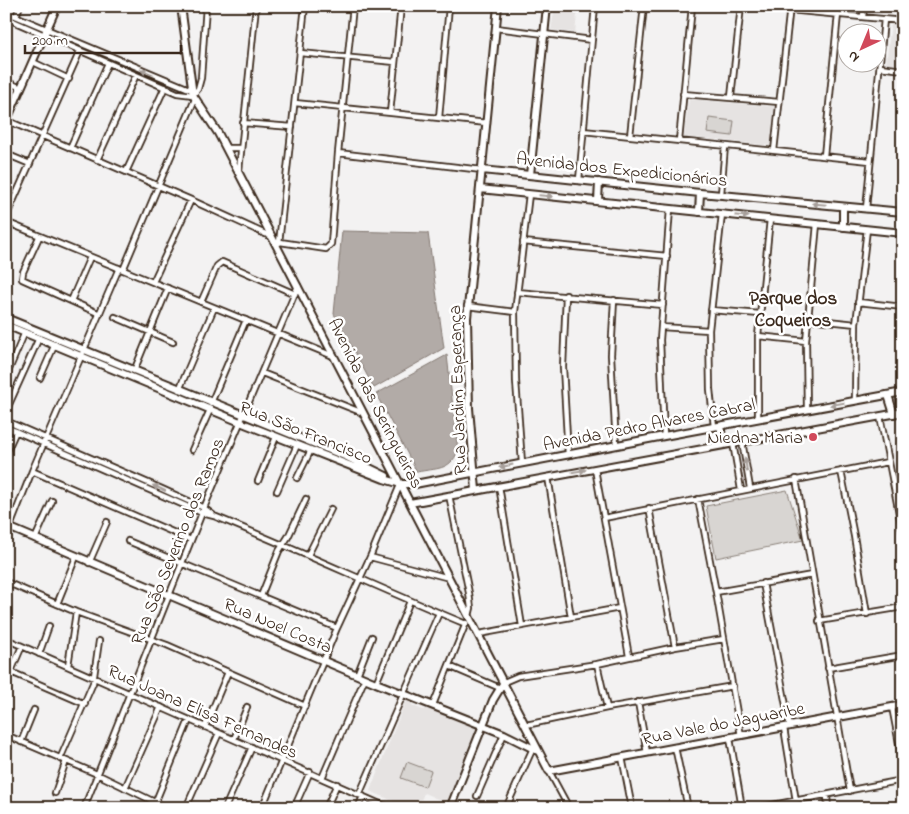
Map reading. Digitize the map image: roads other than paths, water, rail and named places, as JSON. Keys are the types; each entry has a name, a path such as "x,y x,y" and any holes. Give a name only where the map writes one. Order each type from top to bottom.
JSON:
{"street":[{"path":"16,16 20,6"},
{"path":"57,6 6,121 191,200 272,238"},
{"path":"181,6 194,94"},
{"path":"6,538 8,527 32,471 158,186 201,78 206,6"},
{"path":"238,174 256,6"},
{"path":"287,6 304,7 279,244 318,249 328,248 332,244 338,153 353,6"},
{"path":"390,113 401,6"},
{"path":"439,118 449,6"},
{"name":"Rua Jardim Esperança","path":"476,490 467,362 468,306 498,6"},
{"path":"530,175 547,6"},
{"path":"578,180 595,6"},
{"path":"630,136 644,6"},
{"path":"679,141 692,6"},
{"path":"731,97 741,6"},
{"path":"863,16 864,6"},
{"path":"774,151 789,8 903,21"},
{"path":"6,12 80,51 178,93 194,94"},
{"path":"824,156 838,14"},
{"path":"6,18 46,32 194,94"},
{"path":"496,28 592,40"},
{"path":"6,217 80,51"},
{"path":"300,54 395,62"},
{"path":"33,62 69,79"},
{"path":"70,148 108,63"},
{"path":"886,68 903,70"},
{"path":"866,209 879,72"},
{"path":"97,160 136,75"},
{"path":"6,82 21,88"},
{"path":"126,172 165,87"},
{"name":"Avenida das Seringueiras","path":"194,94 210,118 272,238 279,244 298,286 363,413 469,614 502,685 526,725 536,750 550,771 569,808"},
{"path":"683,94 779,102"},
{"path":"295,103 487,123"},
{"path":"243,123 292,127"},
{"path":"583,131 870,161"},
{"path":"720,194 725,146"},
{"path":"226,148 241,148"},
{"name":"Avenida dos Expedicionários","path":"338,153 700,193 903,212"},
{"path":"6,154 30,164"},
{"path":"598,201 599,182"},
{"name":"Avenida dos Expedicionários","path":"480,190 903,233"},
{"path":"699,212 700,193"},
{"path":"522,463 516,380 515,312 528,194"},
{"path":"153,282 191,200"},
{"path":"843,207 843,226"},
{"path":"664,436 660,365 661,326 670,209"},
{"path":"722,214 709,330 710,389 717,426 724,445"},
{"path":"758,418 758,336 770,219"},
{"path":"6,222 335,357"},
{"path":"807,409 806,341 817,224"},
{"path":"855,400 856,324 867,229"},
{"path":"40,236 23,272 22,279 100,314"},
{"path":"523,242 667,256"},
{"path":"72,301 90,257"},
{"path":"201,302 219,263 222,262 295,294"},
{"name":"Rua São Severino dos Ramos","path":"84,808 191,540 298,286"},
{"path":"134,371 168,288"},
{"path":"517,292 663,305"},
{"path":"566,295 563,359 568,455"},
{"path":"614,300 611,355 616,446"},
{"path":"858,302 903,307"},
{"path":"468,306 515,312"},
{"path":"179,390 214,308"},
{"path":"711,310 760,314"},
{"path":"115,317 173,342"},
{"name":"Rua São Francisco","path":"6,318 84,354 210,406 347,458 400,484"},
{"path":"808,319 856,324"},
{"path":"192,450 246,320"},
{"name":"Rua São Francisco","path":"6,325 134,371 179,390 210,406"},
{"path":"661,326 709,330"},
{"path":"8,372 25,332"},
{"path":"758,336 806,341"},
{"path":"6,411 39,338"},
{"path":"40,378 55,344"},
{"path":"262,373 363,413"},
{"path":"903,383 903,392"},
{"name":"Avenida Pedro Alvares Cabral","path":"400,484 416,484 903,392"},
{"path":"888,395 894,414"},
{"name":"Avenida Pedro Alvares Cabral","path":"410,503 903,412"},
{"path":"880,416 903,534"},
{"name":"Rua São Francisco","path":"242,419 276,437 400,484"},
{"path":"6,421 46,441 214,516 466,624"},
{"path":"6,427 46,441"},
{"path":"6,453 16,430"},
{"path":"258,481 276,437"},
{"path":"742,441 750,488"},
{"path":"733,443 741,490"},
{"path":"277,491 297,445"},
{"path":"297,478 311,450"},
{"path":"604,518 888,462"},
{"path":"595,469 629,656"},
{"path":"32,471 191,540"},
{"path":"841,471 867,614"},
{"path":"548,477 571,617"},
{"path":"796,479 819,622 838,717 850,791"},
{"path":"262,808 337,628 398,494 400,484"},
{"path":"499,486 522,626"},
{"path":"433,705 471,608 449,496"},
{"path":"261,596 279,551 306,499"},
{"path":"698,499 741,736"},
{"path":"35,539 52,501"},
{"path":"649,508 676,647"},
{"path":"308,555 331,509"},
{"path":"89,563 107,522"},
{"name":"Rua Noel Costa","path":"8,527 89,563 376,683 504,734 536,750"},
{"path":"128,541 337,628"},
{"path":"57,604 76,557"},
{"path":"370,557 451,579"},
{"path":"716,592 812,575"},
{"path":"6,582 76,612 152,639 305,706"},
{"path":"763,583 787,727 796,800"},
{"path":"376,683 410,601"},
{"path":"819,622 903,607"},
{"path":"479,634 620,608"},
{"path":"68,666 76,612"},
{"path":"358,808 361,796 439,612"},
{"path":"39,654 49,626"},
{"path":"357,675 372,638"},
{"name":"Rua Joana Elisa Fernandes","path":"6,639 389,808"},
{"path":"450,808 493,700 502,685 518,676 597,664 676,647 724,640"},
{"path":"60,759 85,704 94,678 99,641"},
{"path":"6,683 22,646"},
{"path":"828,668 903,655"},
{"path":"597,664 607,708"},
{"path":"449,666 502,685"},
{"path":"11,672 85,704"},
{"path":"205,727 228,672"},
{"path":"322,778 365,678"},
{"path":"526,725 638,702 733,686"},
{"path":"638,702 647,753"},
{"name":"Rua Vale do Jaguaribe","path":"550,771 903,705"},
{"path":"125,788 161,707"},
{"path":"234,739 247,707"},
{"path":"892,707 903,764"},
{"path":"21,742 34,710"},
{"path":"154,805 189,720"},
{"path":"186,808 219,733"},
{"path":"477,796 504,734"},
{"path":"7,738 97,774 154,805 167,808"},
{"path":"730,738 742,808"},
{"path":"225,808 252,747"},
{"path":"676,747 688,808"},
{"path":"506,808 536,750"},
{"path":"622,757 632,808"},
{"path":"55,793 66,761"},
{"path":"294,808 310,772"},
{"path":"757,808 903,780"},
{"path":"326,808 337,784"},
{"path":"827,795 828,808"}],"place":[{"name":"Niedna Maria","path":"813,437"}],"district":[{"name":"Parque dos Coqueiros","path":"793,308"}]}
